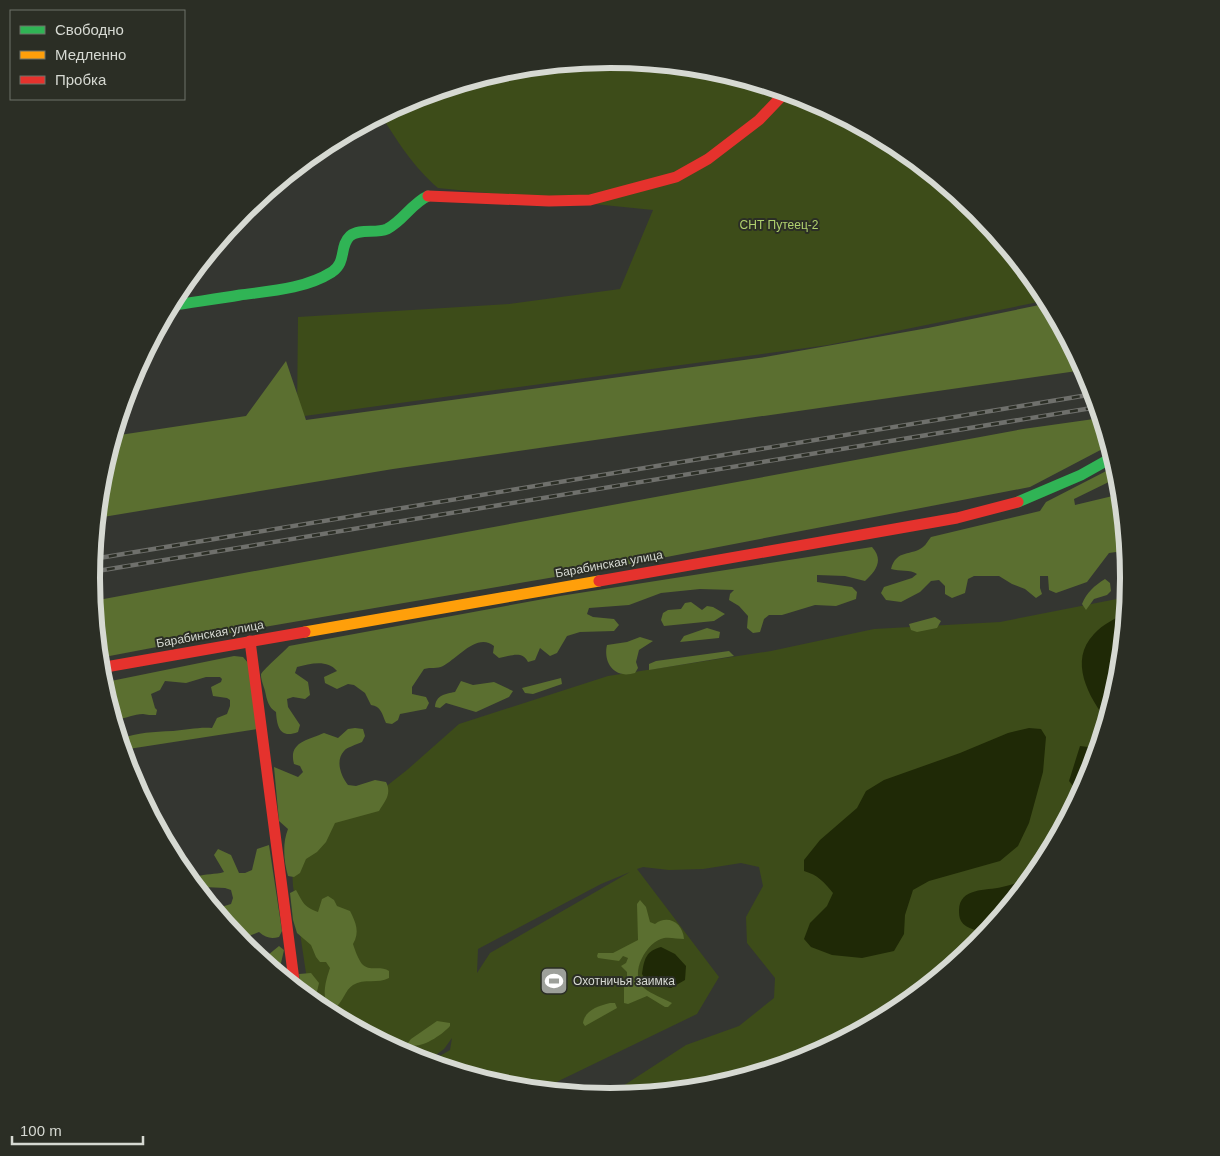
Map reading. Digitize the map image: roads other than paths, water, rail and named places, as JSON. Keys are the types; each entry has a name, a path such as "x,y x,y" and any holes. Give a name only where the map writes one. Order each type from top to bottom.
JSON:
{"street":[{"path":"179,305 283,290 305,284 331,272 339,266 348,238 356,233 384,230 398,222 417,202 427,196 549,201 590,200 676,177 708,159 759,120 780,97"},
{"name":"Барабинская улица","path":"107,667 957,518 1024,500 1081,475 1107,461"},
{"path":"250,641 294,979"}],"railway":[{"path":"101,558 1086,395"},
{"path":"100,570 1091,408"}],"place":[{"name":"Охотничья заимка","path":"554,981"}],"park label":[{"name":"СНТ Путеец-2","path":"779,225"}]}
